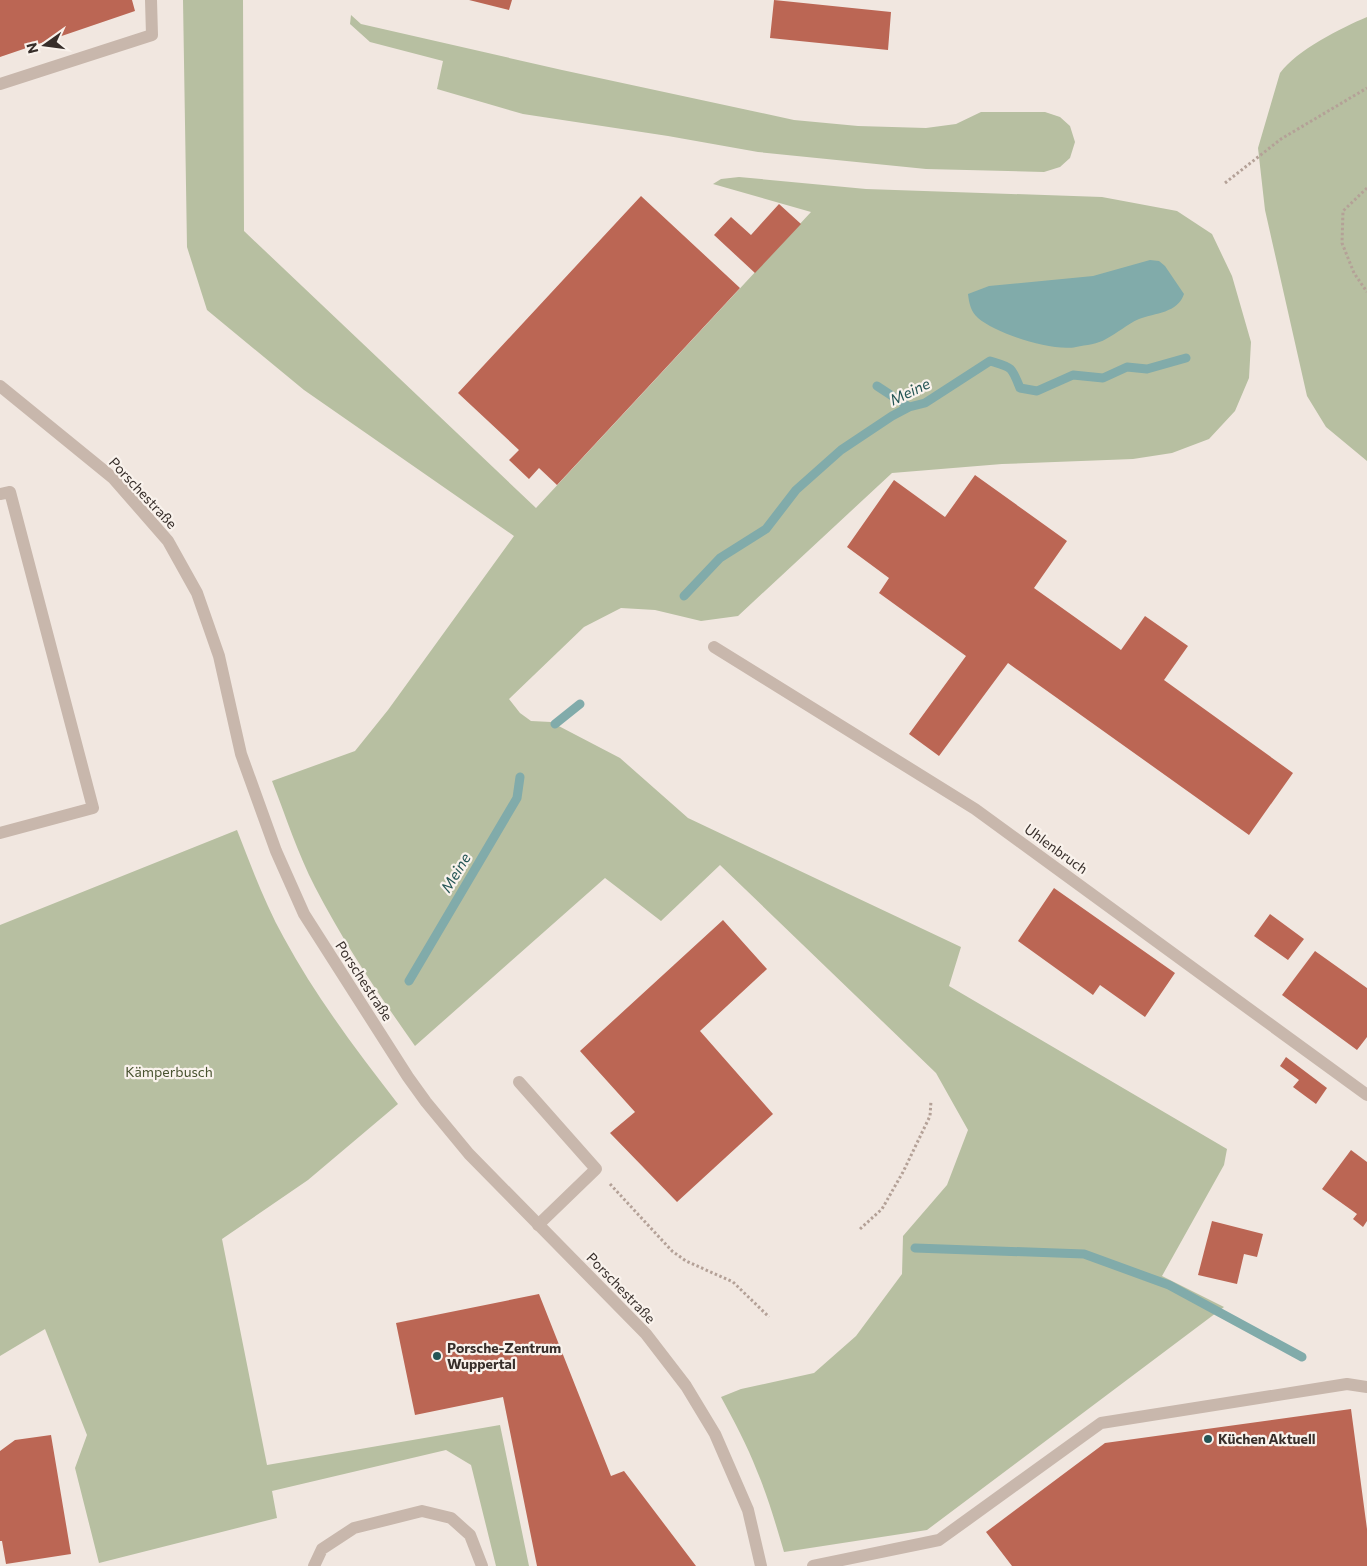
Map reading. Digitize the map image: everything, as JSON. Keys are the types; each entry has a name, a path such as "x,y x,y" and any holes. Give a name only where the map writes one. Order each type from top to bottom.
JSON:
{"street":[{"path":"0,84 152,35 151,0"},
{"name":"Porschestraße","path":"0,386 113,478 168,541 197,593 219,656 241,754 276,851 304,914 426,1102 470,1154 646,1334 686,1386 715,1434 748,1510 761,1566"},
{"path":"0,494 10,492 93,808 0,833"},
{"name":"Uhlenbruch","path":"714,647 975,809 1367,1095"},
{"path":"519,1082 596,1169 538,1224"},
{"path":"813,1566 844,1562 939,1540 1101,1423 1347,1384 1367,1387"},
{"path":"314,1566 322,1549 354,1528 422,1511 451,1518 470,1536 482,1566"}],"path":[{"path":"1225,182 1281,139 1367,88"},
{"path":"1367,188 1343,211 1342,243 1354,273 1367,292"},
{"path":"860,1229 882,1209 903,1172 930,1116 931,1101"},
{"path":"596,1169 672,1251 686,1261 733,1282 769,1317"}],"green space":[{"path":"183,0 243,0 244,231 536,508 811,212 713,184 721,179 739,177 866,189 1102,197 1177,211 1212,234 1232,276 1251,342 1249,378 1235,411 1209,439 1172,453 1133,459 1002,464 892,473 738,616 701,621 655,610 621,608 584,627 509,699 520,713 531,721 551,722 620,758 688,818 961,947 949,986 1227,1149 1224,1165 1162,1276 1224,1307 927,1530 784,1552 753,1461 721,1397 741,1389 814,1373 856,1336 902,1274 903,1236 947,1185 968,1130 936,1073 720,865 661,921 605,878 415,1046 350,948 326,908 309,874 272,781 355,751 388,710 514,536 304,390 207,310 187,247"},
{"path":"351,15 361,24 794,120 858,126 926,128 956,124 981,112 1045,112 1060,117 1070,126 1075,142 1070,158 1060,167 1044,172 926,169 758,152 523,114 437,89 443,61 370,42 350,24"},
{"path":"1367,17 1367,461 1326,427 1307,396 1265,210 1258,148 1280,73 1308,48 1333,33"},
{"name":"Kämperbusch","path":"237,830 271,912 296,960 367,1064 398,1104 308,1180 222,1239 267,1465 500,1425 529,1566 496,1566 471,1465 446,1450 272,1491 277,1518 99,1563 75,1468 87,1435 45,1329 0,1356 0,925"}],"water":[{"path":"1150,260 1159,261 1165,266 1184,294 1181,300 1171,309 1130,323 1110,337 1096,343 1066,348 1053,347 1011,336 978,318 970,304 968,294 989,286 1093,276"}],"building":[{"path":"0,0 132,0 135,11 0,57"},
{"path":"469,0 512,0 509,10"},
{"path":"774,0 891,12 888,50 770,38"},
{"path":"641,196 740,288 557,485 539,468 529,479 509,460 519,450 458,393"},
{"path":"779,204 801,224 755,273 714,235 731,217 751,235"},
{"path":"975,475 1067,541 1034,588 1121,650 1145,616 1188,646 1164,680 1293,773 1249,835 1008,663 939,756 909,734 966,656 879,593 889,578 847,547 894,480 945,517"},
{"path":"1054,888 1175,973 1145,1017 1100,985 1093,995 1018,941"},
{"path":"1270,914 1304,939 1288,960 1254,936"},
{"path":"723,920 767,969 700,1031 773,1114 677,1202 610,1133 635,1112 580,1051"},
{"path":"1315,951 1367,988 1367,1037 1357,1050 1282,995"},
{"path":"1286,1057 1327,1088 1316,1104 1293,1087 1299,1080 1280,1066"},
{"path":"1351,1150 1367,1162 1367,1221 1363,1227 1353,1219 1357,1214 1322,1189"},
{"path":"1212,1221 1263,1234 1257,1257 1244,1254 1237,1284 1198,1275"},
{"path":"539,1294 611,1476 624,1471 696,1566 537,1566 503,1397 415,1415 396,1323"},
{"path":"1351,1409 1367,1529 1367,1566 1012,1566 986,1532 1105,1443"},
{"path":"51,1435 71,1554 6,1564 2,1541 0,1541 0,1451 15,1440"}],"waterway":[{"name":"Meine","path":"684,596 720,558 766,529 796,490 841,450 892,416 909,407 925,403 990,361 1010,369 1015,375 1020,388 1037,391 1073,375 1103,378 1127,367 1147,369 1186,358"},
{"path":"877,386 909,407"},
{"name":"Meine","path":"555,724 580,704"},
{"name":"Meine","path":"409,981 517,798 520,777"},
{"path":"915,1248 1084,1254 1169,1285 1302,1357"}],"place":[{"name":"Porsche-Zentrum Wuppertal","path":"437,1356"},
{"name":"Küchen Aktuell","path":"1208,1439"}]}
